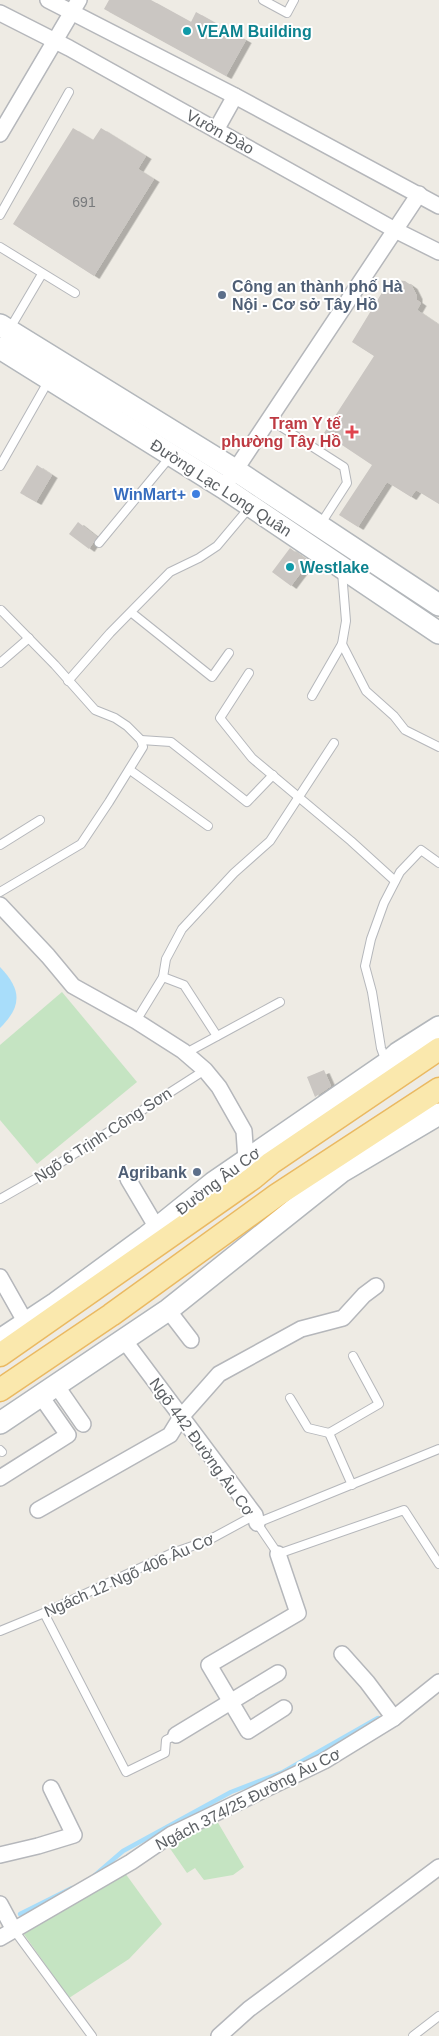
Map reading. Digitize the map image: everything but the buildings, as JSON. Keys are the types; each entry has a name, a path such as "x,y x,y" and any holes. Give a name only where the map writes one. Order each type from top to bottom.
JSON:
{"main road":[{"name":"Đường Âu Cơ","path":"0,1355 253,1178 271,1163 439,1049"},
{"path":"0,1390 111,1316 288,1188 439,1089"},
{"path":"271,1163 288,1188"}],"street":[{"path":"48,0 76,6 235,96 439,206"},
{"path":"0,134 76,6"},
{"name":"Vườn Đào","path":"0,13 55,41 395,230 439,252"},
{"path":"216,130 235,96"},
{"path":"224,488 418,194"},
{"name":"Đường Lạc Long Quân","path":"3,334 49,380 224,488 439,633"},
{"name":"Đường Lạc Long Quân","path":"3,334 235,470 439,605"},
{"path":"0,905 48,956 73,986 136,1021 186,1053 205,1070 219,1087 244,1131 246,1160"},
{"name":"Đường Âu Cơ","path":"0,1340 157,1228 213,1183 386,1064 398,1053 439,1027"},
{"path":"0,1423 168,1310 341,1172 439,1114"},
{"path":"128,1179 157,1228"},
{"path":"0,1277 26,1323"},
{"path":"38,1510 170,1435 181,1417 219,1374 301,1329 343,1318 364,1295 376,1286"},
{"path":"168,1310 191,1340"},
{"name":"Ngõ 442 Đường Âu Cơ","path":"124,1340 256,1519"},
{"path":"48,1390 83,1424"},
{"path":"0,1478 68,1435 48,1390"},
{"name":"Ngõ 442 Đường Âu Cơ","path":"278,1554 298,1613 209,1665 248,1731 284,1708"},
{"path":"342,1654 367,1682 394,1718"},
{"path":"176,1735 278,1673"},
{"name":"Ngách 374/25 Đường Âu Cơ","path":"0,1938 131,1862 172,1834 324,1761 394,1718 439,1682"},
{"path":"0,1855 74,1835 51,1788"},
{"path":"219,2036 248,2008 439,1867"},
{"path":"0,1904 14,1930"}],"lane":[{"path":"263,0 287,13 294,0"},
{"path":"0,215 69,92"},
{"path":"0,247 75,293"},
{"path":"3,334 42,274"},
{"path":"0,466 49,380"},
{"path":"269,419 344,467 347,483 319,526"},
{"path":"99,543 172,456"},
{"path":"68,681 92,652 170,572 199,558 217,546 250,506"},
{"path":"312,696 342,644 346,621 342,568"},
{"path":"0,892 80,844 130,770 143,747 141,740 127,726 115,718 94,710 1,610"},
{"path":"132,612 212,677 228,653"},
{"path":"0,663 29,638"},
{"path":"342,644 366,691 394,716 404,730 439,748"},
{"path":"249,674 220,718 252,758 300,797 395,881"},
{"path":"141,740 171,742 247,802 273,775"},
{"path":"136,1021 163,977 166,960 182,929 234,873 270,841 334,743"},
{"path":"130,770 208,826"},
{"path":"0,846 40,820"},
{"path":"386,1064 381,1048 372,992 365,966 371,939 384,903 400,872 422,850 439,863"},
{"path":"163,977 184,985 217,1036"},
{"path":"186,1053 280,1002"},
{"name":"Ngõ 6 Trịnh Công Sơn","path":"0,1199 36,1179 205,1070"},
{"path":"290,1398 308,1428 329,1433 379,1404 353,1356"},
{"path":"329,1433 352,1485"},
{"name":"Ngách 12 Ngõ 406 Âu Cơ","path":"0,1631 44,1613 172,1552 207,1542 256,1519 352,1485 439,1449"},
{"path":"278,1554 404,1510 439,1564"},
{"name":"Ngõ 442 Đường Âu Cơ","path":"256,1519 278,1554"},
{"path":"44,1613 126,1772 165,1753 166,1740 176,1735"},
{"path":"14,1930 92,2036"},
{"path":"413,2036 439,2016"}],"green space":[{"path":"62,992 137,1082 37,1164 0,1120 0,1045"},
{"path":"217,1821 244,1867 233,1875 204,1880 195,1868 187,1873 169,1847"},
{"path":"125,1873 162,1924 129,1959 69,1998 21,1930"}],"water":[{"path":"0,967 12,983 16,998 12,1012 0,1028"}],"waterway":[{"path":"94,1876 123,1851 231,1792 283,1772 378,1718"},
{"path":"20,1914 72,1888"}],"place":[{"name":"VEAM Building","path":"187,31"},
{"name":"Công an thành phố Hà Nội - Cơ sở Tây Hồ","path":"222,295"},
{"name":"Trạm Y tế phường Tây Hồ","path":"352,432"},
{"name":"WinMart+","path":"196,494"},
{"name":"Westlake","path":"290,567"},
{"name":"Agribank","path":"197,1172"}]}
